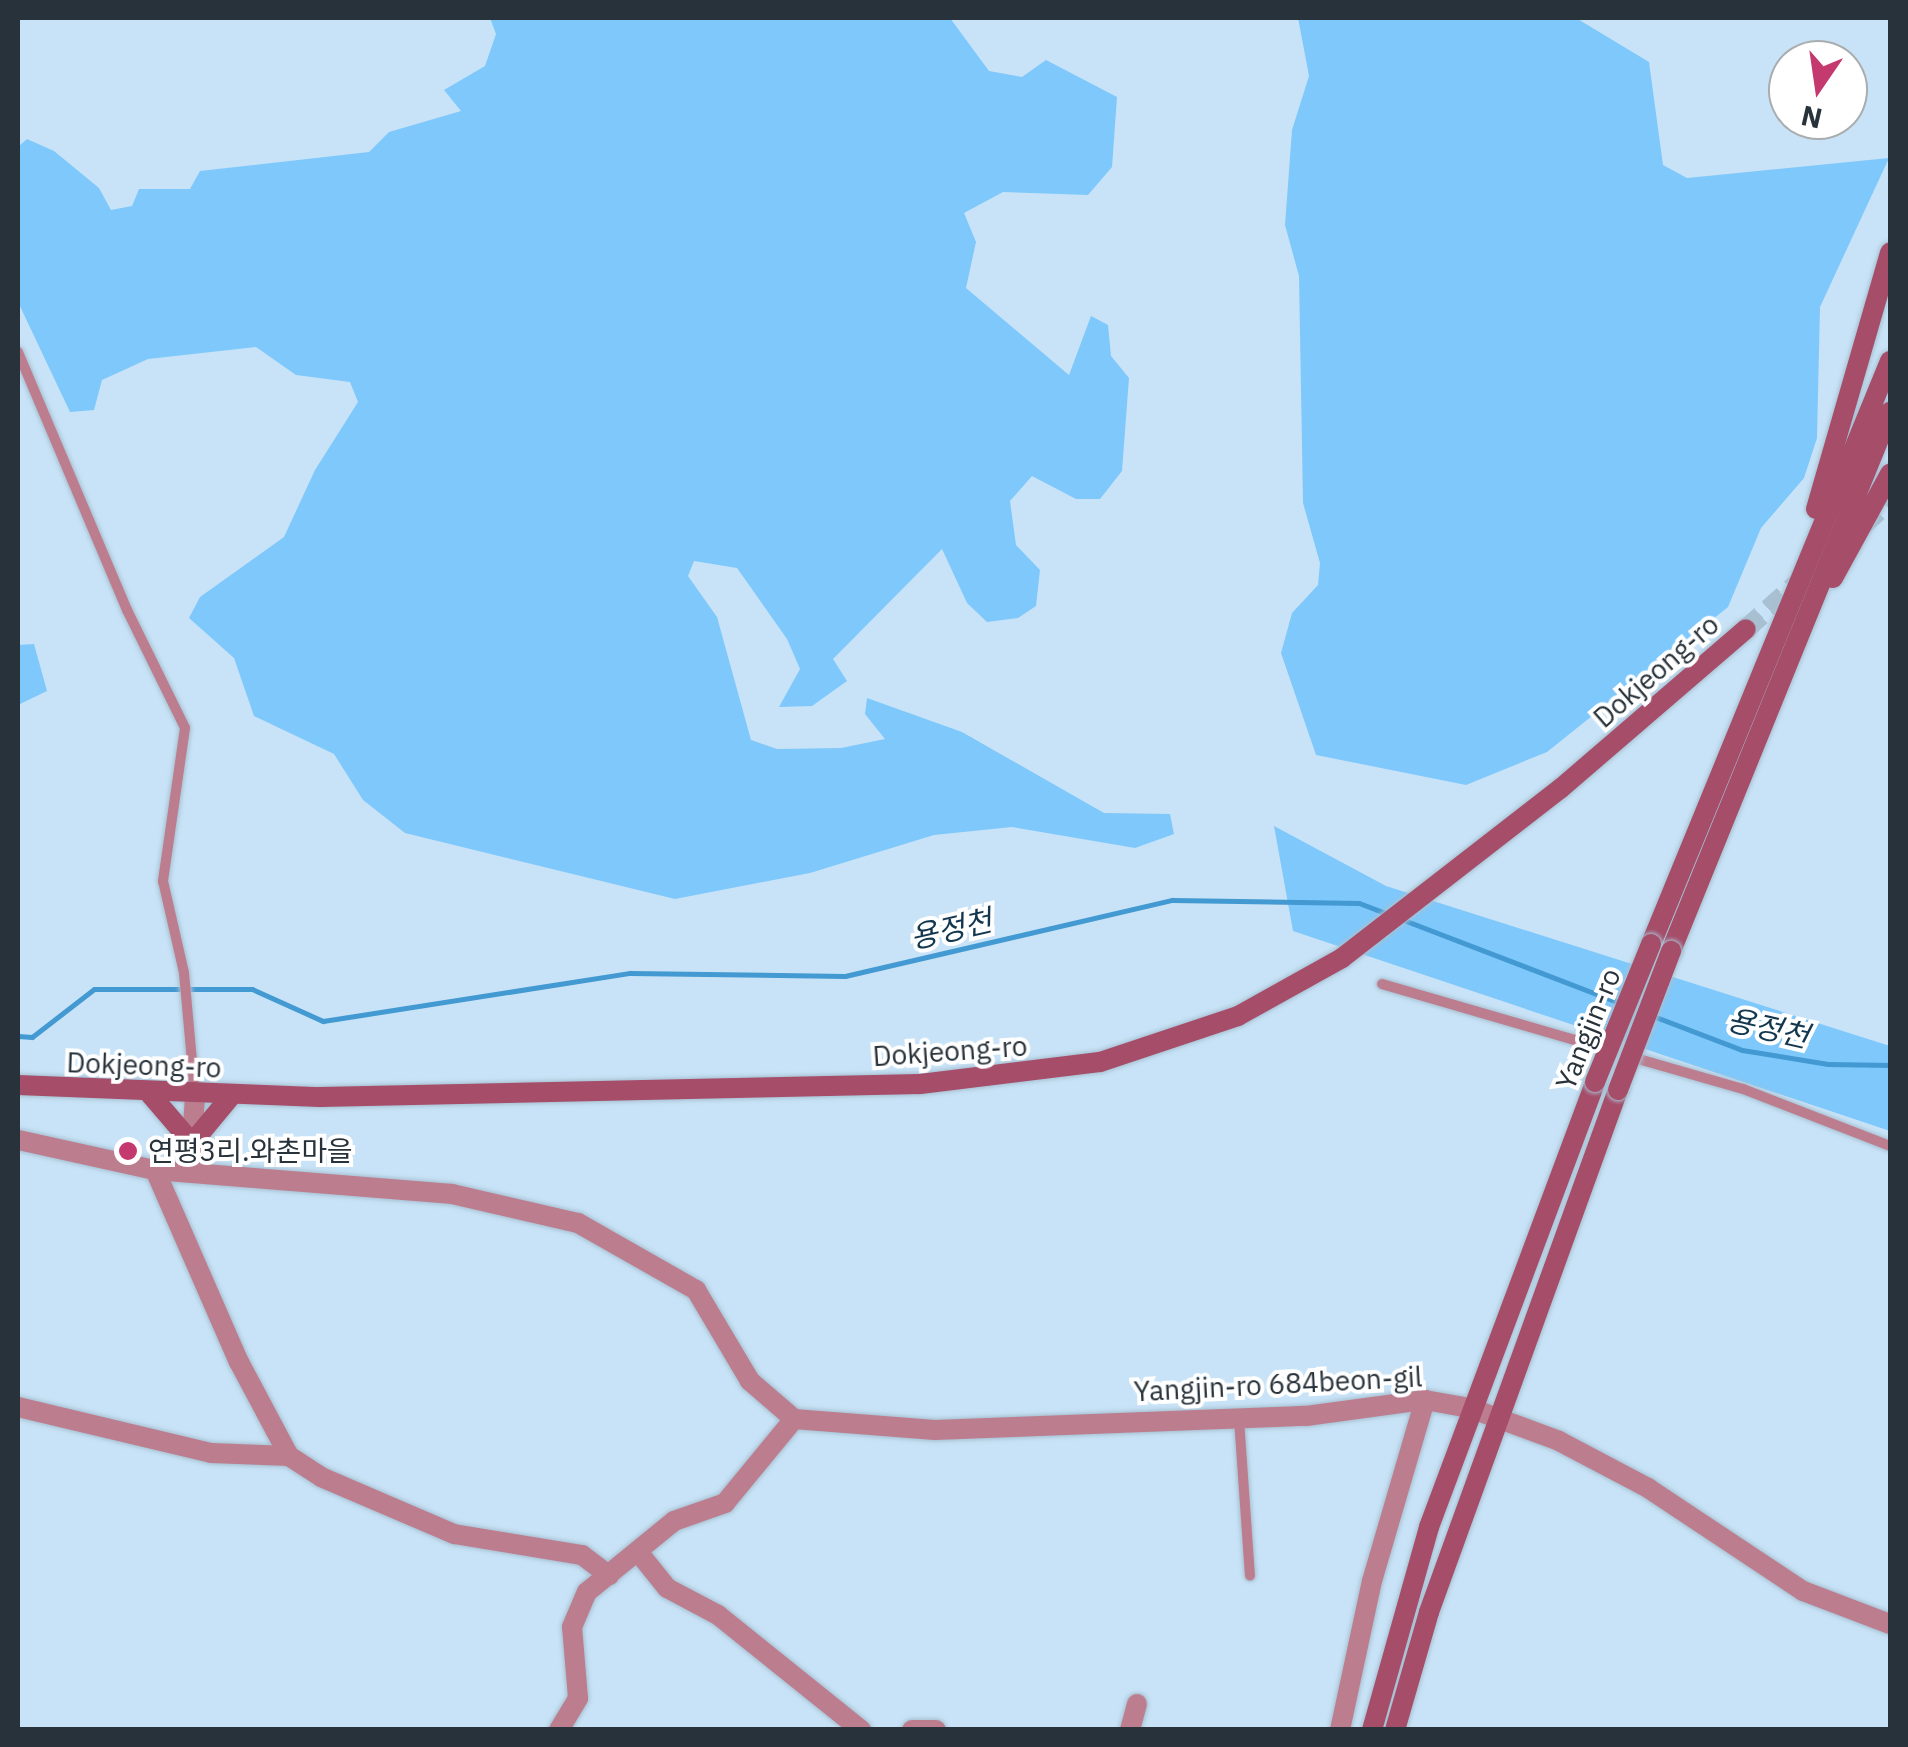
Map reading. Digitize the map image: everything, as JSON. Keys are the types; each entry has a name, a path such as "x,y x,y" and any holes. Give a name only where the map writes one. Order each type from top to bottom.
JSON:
{"main road":[{"path":"1764,662 1820,498 1890,252"},
{"name":"Yangjin-ro","path":"1395,1730 1498,1418 1618,1090 1661,948 1764,662 1890,361"},
{"name":"Yangjin-ro","path":"1372,1730 1470,1408 1595,1082 1661,948 1793,650 1890,412"},
{"path":"1793,650 1890,474"},
{"name":"Dokjeong-ro","path":"18,1085 231,1096 978,1080 1100,1062 1238,1016 1310,978 1458,871 1746,629"},
{"path":"150,1094 192,1143 231,1096"}],"street":[{"path":"190,1168 195,1096"},
{"path":"18,1140 155,1170 190,1168 452,1194 578,1224 696,1290 750,1381 794,1419 725,1503 674,1522 587,1592 572,1627 578,1698 559,1730"},
{"path":"155,1170 239,1362 289,1456 321,1477 454,1534 582,1555 610,1575"},
{"path":"1340,1730 1377,1562 1425,1400"},
{"name":"Yangjin-ro 684beon-gil","path":"794,1419 935,1430 1239,1418 1425,1400 1470,1408 1559,1441 1648,1488 1803,1591 1890,1624"},
{"path":"18,1407 211,1453 289,1456"},
{"path":"639,1553 667,1588 718,1615 861,1730"},
{"path":"1130,1730 1137,1704"},
{"path":"912,1730 936,1730"}],"lane":[{"path":"18,352 126,610 185,728 162,858 196,1056 195,1096"},
{"path":"1382,984 1743,1089 1890,1146"},
{"path":"1239,1418 1250,1576"}],"shaded area":[{"path":"490,18 950,18 989,71 1022,77 1046,60 1117,97 1112,167 1088,195 1003,192 964,213 976,242 966,288 1069,375 1091,316 1108,325 1111,356 1129,378 1122,471 1100,499 1076,499 1032,476 1010,501 1016,545 1040,570 1036,606 1018,618 987,622 967,603 942,549 833,659 847,681 812,706 779,707 800,669 787,639 737,568 694,561 688,576 717,617 751,740 777,749 841,748 885,739 865,714 867,698 962,732 1104,813 1170,814 1174,834 1135,848 1012,827 934,835 810,873 675,899 405,833 363,800 334,754 254,716 234,658 189,618 200,597 284,537 315,470 358,402 350,382 296,375 256,347 148,359 102,380 94,410 70,412 18,302 18,147 27,139 54,151 99,188 111,210 132,206 139,189 190,189 200,171 369,152 389,132 461,111 444,90 485,66 496,34"},
{"path":"1298,18 1576,18 1649,62 1663,165 1687,178 1889,158 1820,307 1817,438 1804,478 1761,528 1728,607 1547,752 1466,785 1316,755 1281,653 1292,613 1318,585 1320,563 1303,503 1299,276 1285,225 1292,130 1309,76"},
{"path":"34,644 47,691 18,705 18,645"},
{"path":"1274,826 1386,886 1890,1046 1890,1131 1293,931"}],"waterway":[{"name":"용정천","path":"18,1036 32,1037 94,989 252,989 323,1021 630,973 845,976 1172,900 1359,903 1391,915"},
{"name":"용정천","path":"1401,919 1620,1003"},
{"name":"용정천","path":"1653,1016 1742,1050 1828,1064 1890,1065"}],"tunnel":[{"path":"1863,525 1890,501"},
{"path":"1746,629 1801,580"}],"place":[{"name":"연평3리.와촌마을","path":"128,1151"}]}
